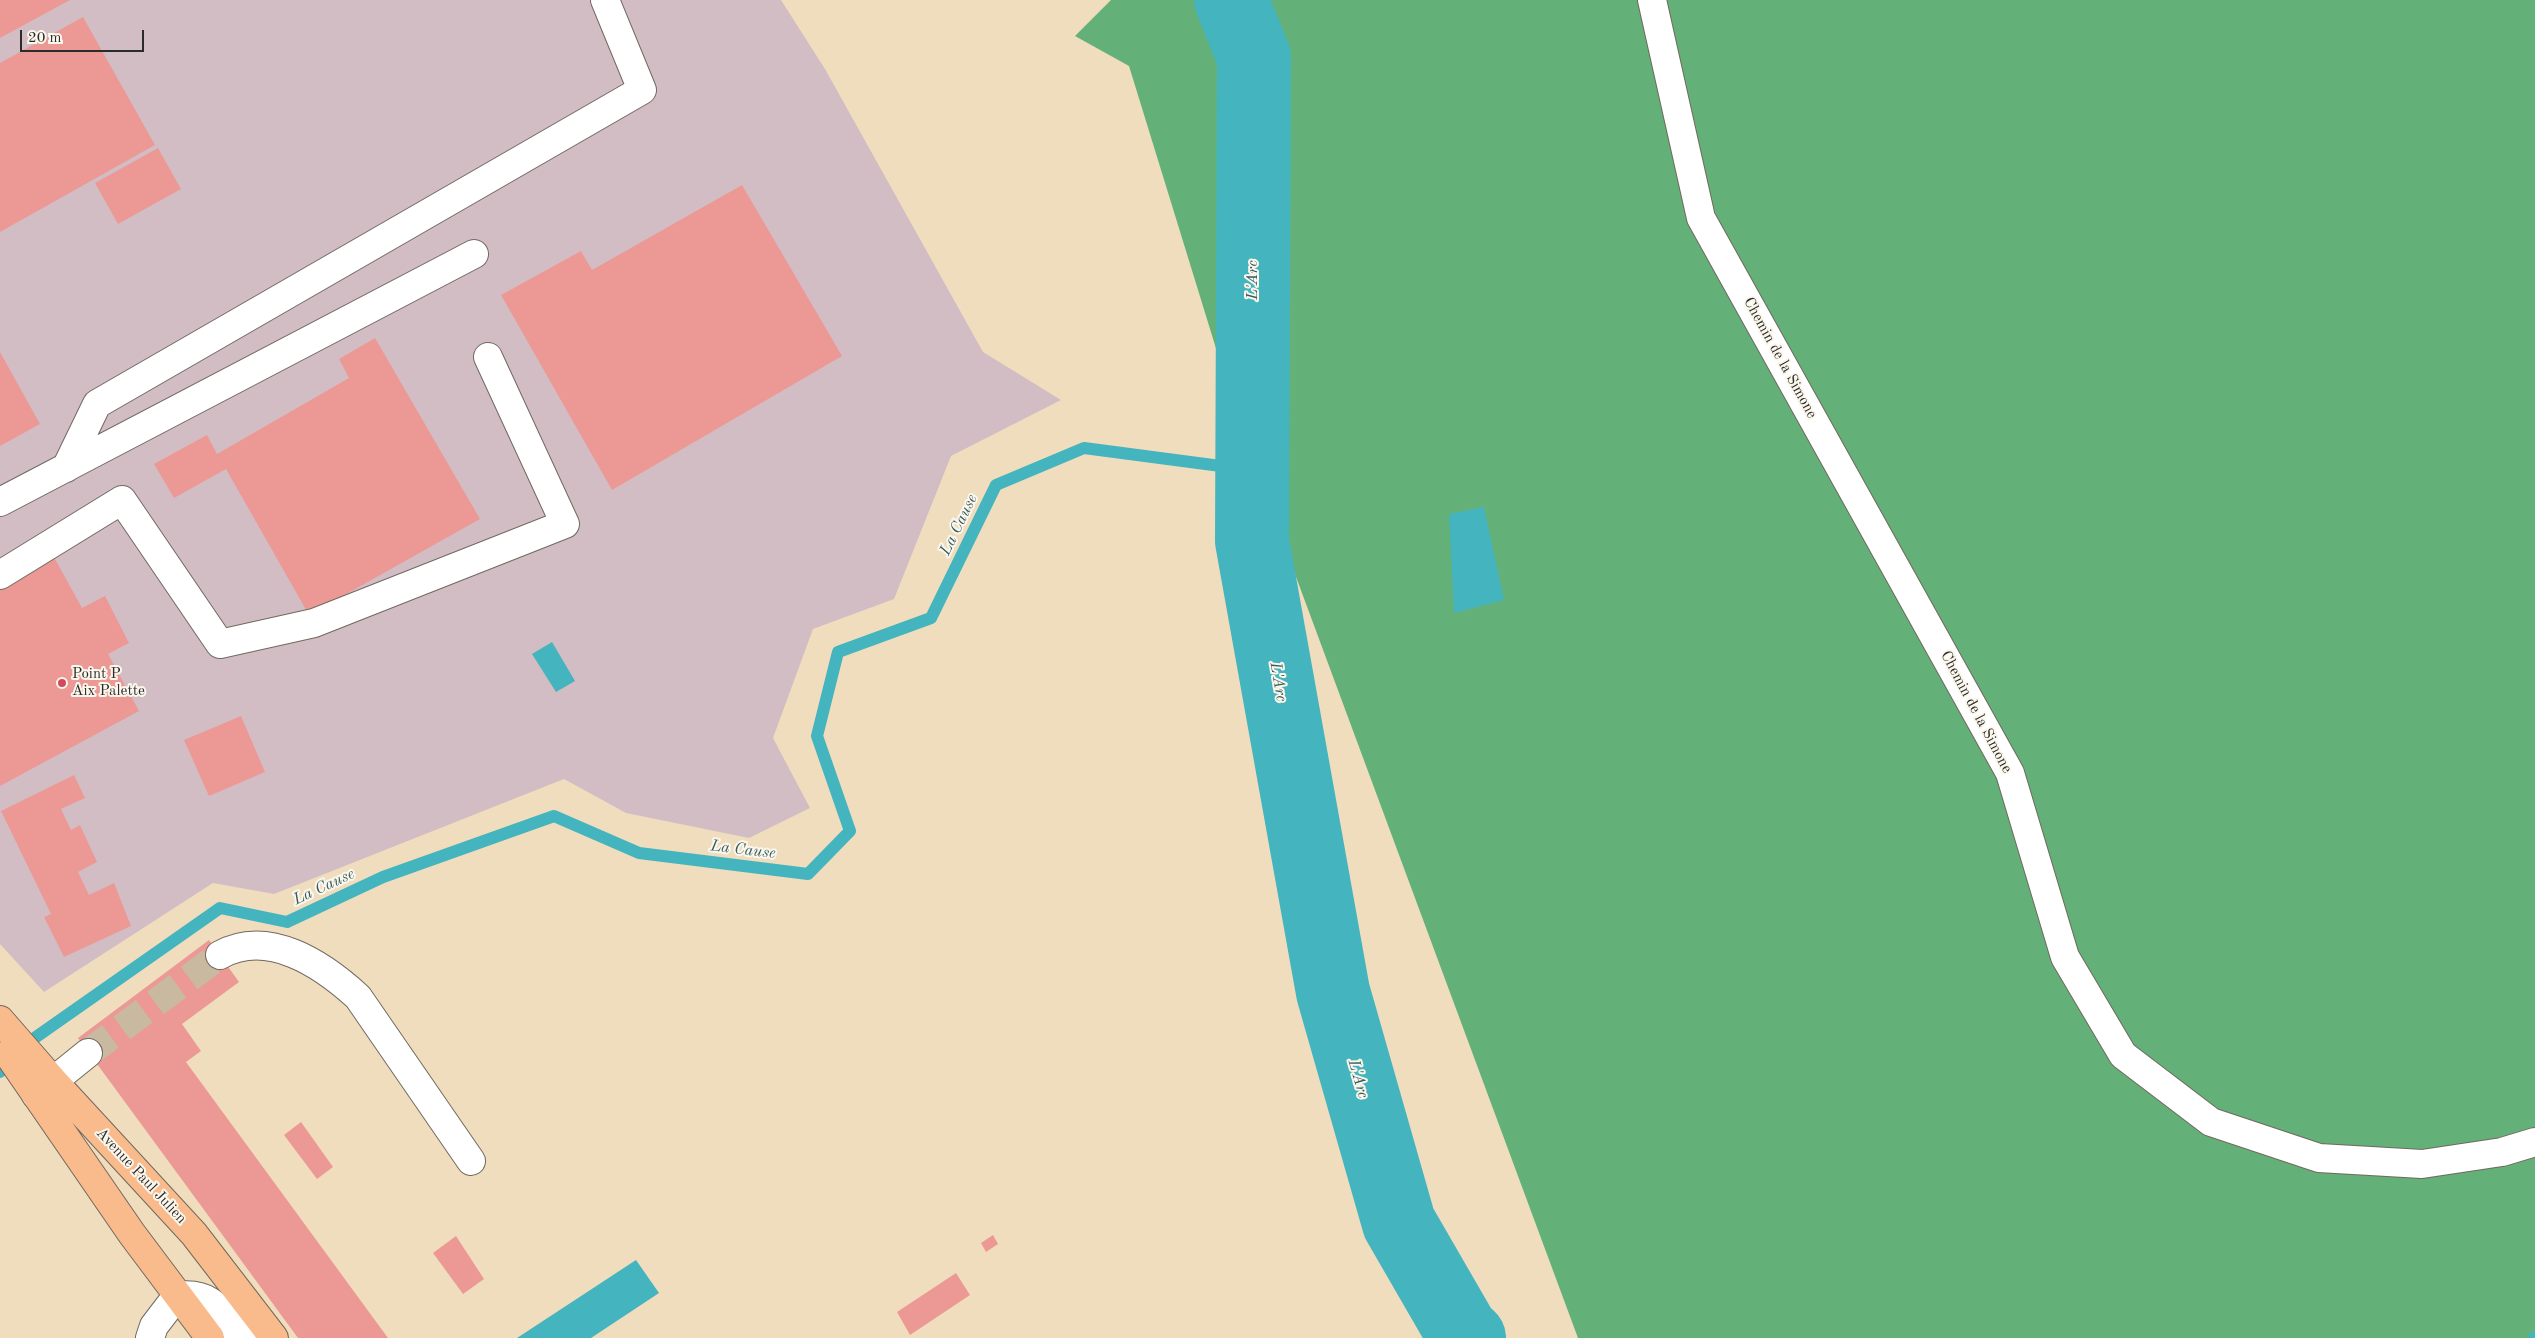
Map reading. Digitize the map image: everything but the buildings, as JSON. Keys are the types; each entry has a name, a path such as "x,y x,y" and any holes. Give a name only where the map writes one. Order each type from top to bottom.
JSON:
{"main road":[{"name":"Avenue Paul Julien","path":"0,1020 24,1061 45,1088 177,1296 210,1338"},
{"name":"Avenue Paul Julien","path":"0,1045 24,1061"},
{"name":"Avenue Paul Julien","path":"45,1088 194,1234 274,1338"}],"street":[{"path":"66,468 97,404 642,90 605,0"},
{"name":"Chemin de la Simone","path":"1652,0 1701,218 2010,773 2065,957 2123,1054 2211,1122 2319,1158 2422,1164 2502,1152 2535,1142"},
{"path":"0,502 474,254"},
{"path":"0,575 122,500 220,644 314,623 565,524 488,357"},
{"path":"220,954 240,945 270,946 308,960 339,980 358,997 471,1161"},
{"path":"45,1088 88,1053"},
{"path":"150,1338 154,1326 177,1296 194,1294 212,1302 242,1338"}],"shaded area":[{"path":"0,0 781,0 825,69 983,352 1061,400 951,456 894,599 813,629 773,738 810,808 749,838 626,813 564,779 274,894 213,883 44,992 0,944"}],"green space":[{"path":"1111,0 2535,0 2535,1338 1578,1338 1239,423 1129,66 1075,36"}],"water":[{"path":"1484,507 1504,600 1454,613 1449,514"},
{"path":"552,642 575,681 556,692 532,654"},
{"path":"636,1260 659,1293 591,1338 517,1338"}],"waterway":[{"name":"L'Arc","path":"1231,0 1254,57 1252,541 1333,992 1399,1223 1462,1332 1469,1338"},
{"name":"La Cause","path":"0,1072 36,1037 220,908 287,922 383,877 554,816 639,853 808,874 850,831 817,736 838,652 931,618 996,485 1084,448 1251,470"}],"tunnel":[{"path":"88,1053 220,955"}],"place":[{"name":"Point P Aix Palette","path":"62,683"}]}
